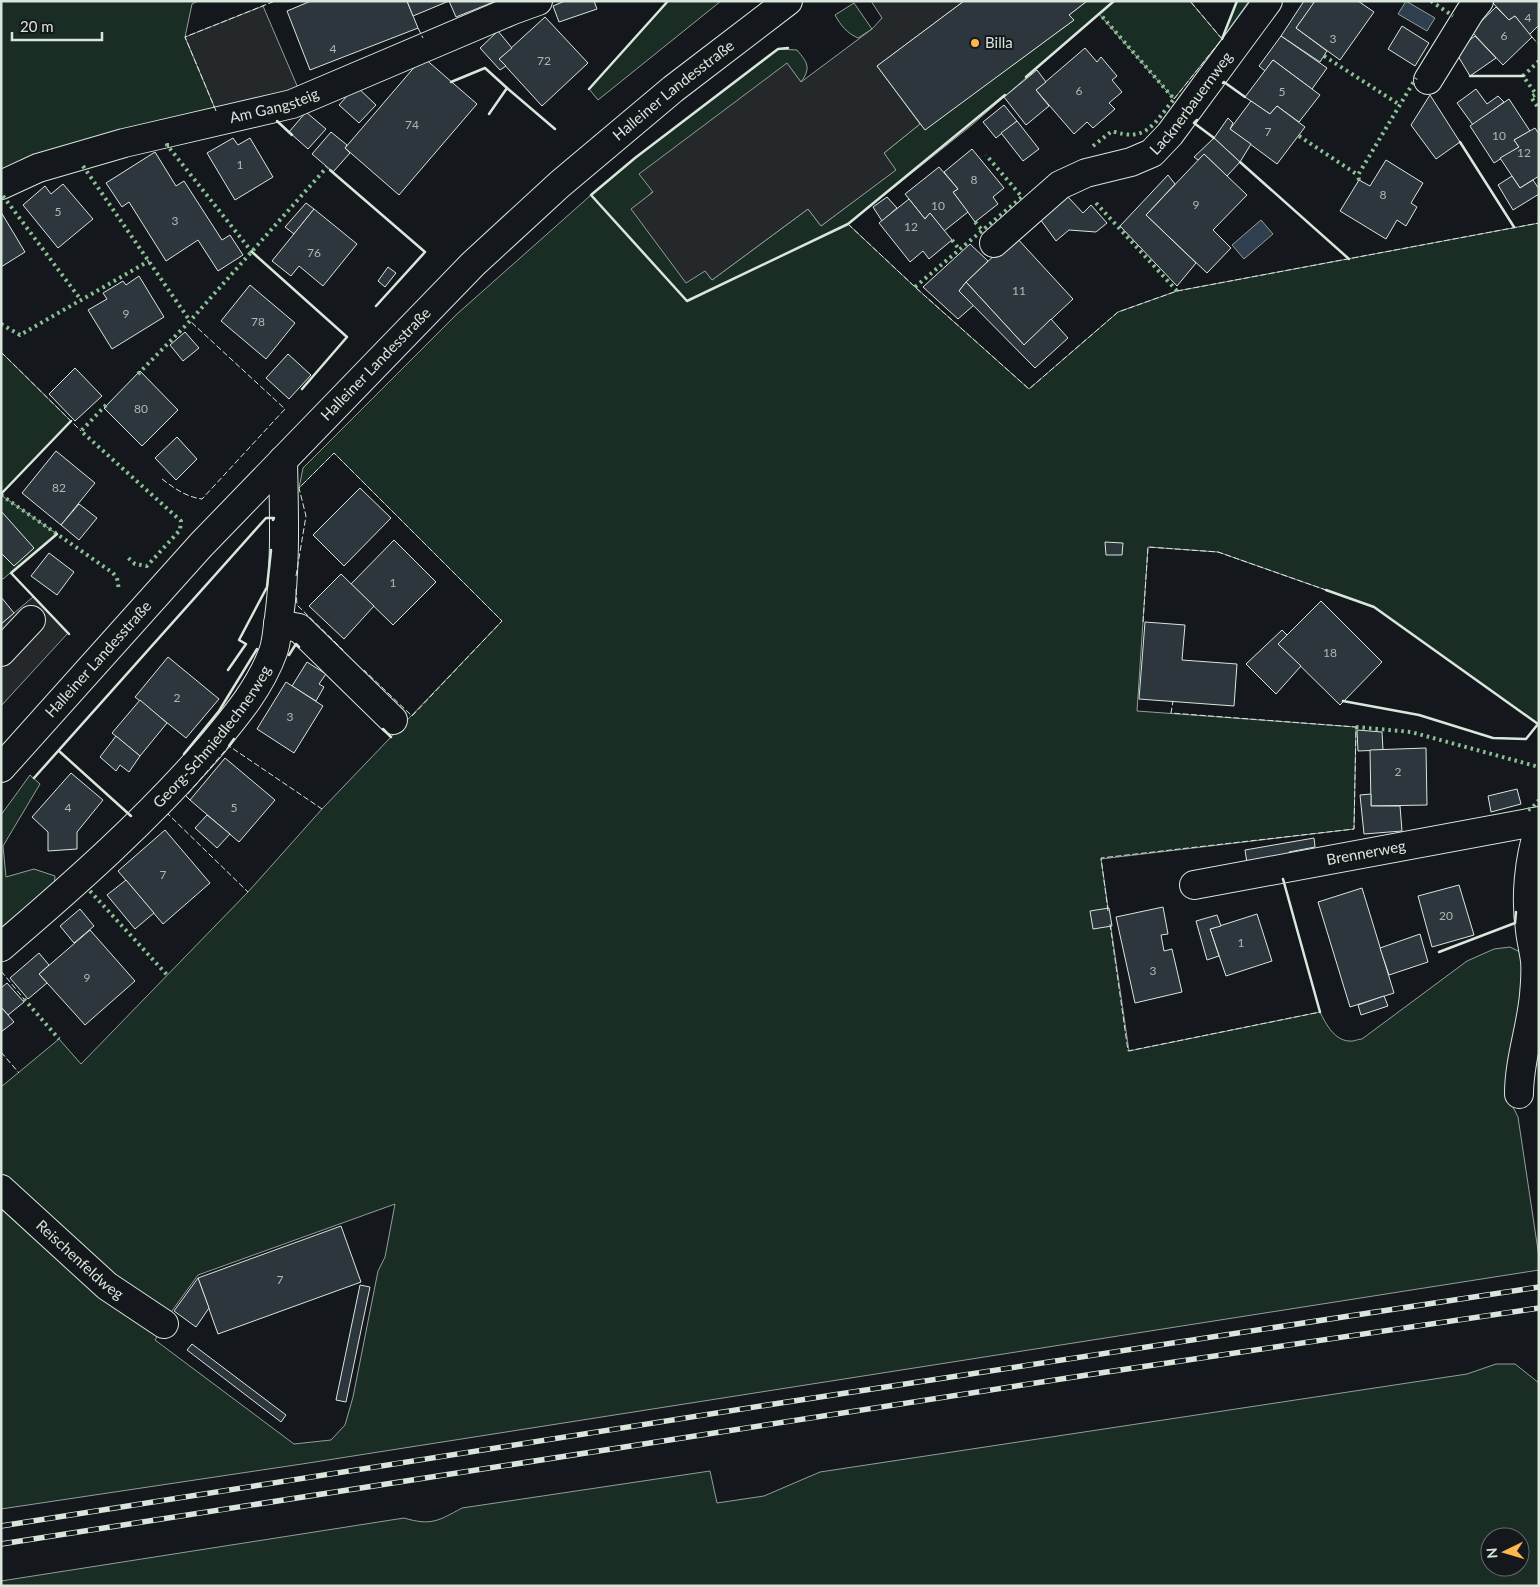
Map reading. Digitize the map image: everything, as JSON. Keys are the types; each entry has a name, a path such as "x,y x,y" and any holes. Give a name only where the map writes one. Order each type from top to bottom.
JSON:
{"street":[{"name":"Am Gangsteig","path":"1,185 38,168 124,143 292,104 538,1"},
{"name":"Lacknerbauernweg","path":"994,242 1060,185 1086,174 1131,162 1152,153 1170,134 1268,1"},
{"path":"1428,80 1470,12 1479,1"},
{"name":"Halleiner Landesstraße","path":"1,768 201,545 473,264 531,210 673,89 786,2"},
{"name":"Georg-Schmiedlechnerweg","path":"1,947 80,880 178,784 228,726 257,686 274,651 282,593 285,540 283,460"},
{"path":"1,652 31,620"},
{"path":"278,624 299,628 393,720"},
{"name":"Brennerweg","path":"1194,885 1539,821"},
{"path":"1529,1091 1519,1076 1531,1020 1534,995 1534,928 1529,892 1532,848 1539,828"},
{"name":"Reischenfeldweg","path":"1,1189 107,1286 164,1324"}],"green space":[{"path":"1,1 198,1 192,4 185,37 217,113 1,175"},
{"path":"668,1 721,1 598,100 589,89"},
{"path":"1087,1 1190,1 1222,39 1174,99 1099,14 972,125 848,224 1029,389 1118,312 1177,291 1539,223 1539,724 1374,607 1218,552 1148,547 1137,711 1356,727 1354,829 1101,859 1129,1051 1320,1012 1331,1031 1339,1038 1351,1041 1362,1039 1467,961 1494,949 1510,947 1520,952 1522,965 1520,1017 1510,1101 1518,1117 1539,1257 1539,1270 302,1464 1,1509 1,1200 159,1333 155,1340 294,1444 331,1440 345,1425 353,1397 378,1271 385,1257 395,1204 198,1275 169,1315 121,1288 1,1178 1,1087 59,1039 81,1064 248,892 322,809 502,621 334,453 299,488 303,468 457,314 591,195 635,158 778,49 797,50 804,59 807,69 801,82 787,64 649,195 712,280 808,209 821,226 895,170 884,153 920,124 925,129 1074,20 1069,15"},
{"path":"1237,1 1249,1 1222,39"},
{"path":"854,3 872,29 858,38 845,29 835,15"},
{"path":"1,352 71,421 1,494"},
{"path":"1,495 57,534 3,579 1,577"},
{"path":"30,775 40,784 3,846 6,877 34,869 55,876 54,887 1,931 1,815"},
{"path":"1496,1364 1515,1364 1539,1383 1539,1586 1,1586 1,1581 404,1518 428,1522 440,1519 462,1508 710,1471 717,1503 764,1496 820,1472 1467,1374"}],"shaded area":[{"path":"871,1 964,1 877,66 920,124 884,153 896,170 821,226 808,209 712,280 705,271 686,283 631,209 653,192 639,174 787,63 801,82 872,29 882,18"},
{"path":"263,6 298,88 217,113 185,37"},
{"path":"33,597 68,633 1,706 1,624"}],"water":[{"path":"1406,1 1435,18 1427,31 1398,14"},
{"path":"1261,220 1273,234 1244,259 1232,245"}],"building":[{"path":"311,1 407,1 418,28 310,70 287,11"},
{"path":"407,1 449,1 413,16"},
{"path":"449,1 496,1 456,17"},
{"path":"565,1 594,1 597,9 559,22 553,6"},
{"name":"Billa","path":"964,1 1087,1 1069,15 1074,20 925,130 877,66"},
{"path":"1304,1 1315,2 1296,28 1327,51 1320,62 1281,36"},
{"path":"1315,1 1358,1 1374,12 1340,60 1296,28"},
{"path":"1491,1 1539,1 1539,25 1529,35 1515,16 1509,20"},
{"path":"1496,7 1509,20 1515,16 1532,37 1503,65 1471,31"},
{"path":"545,17 588,63 542,106 499,59"},
{"path":"1402,26 1429,43 1415,66 1388,49"},
{"path":"498,31 512,48 499,59 506,66 500,70 480,48"},
{"path":"1281,36 1327,68 1312,89 1273,60 1265,71 1259,66"},
{"path":"1475,36 1496,58 1470,76 1455,51"},
{"path":"1085,48 1097,62 1101,57 1117,76 1112,80 1122,92 1109,103 1115,109 1093,128 1087,122 1074,134 1036,90"},
{"path":"423,57 477,104 399,195 345,148"},
{"path":"1273,60 1320,95 1299,122 1277,106 1270,114 1245,97"},
{"path":"1037,70 1046,82 1036,90 1049,106 1026,125 1004,97"},
{"path":"356,86 376,105 359,123 339,105"},
{"path":"1476,89 1487,104 1498,96 1504,102 1473,125 1457,103"},
{"path":"1430,95 1460,142 1436,159 1411,125"},
{"path":"1509,99 1530,131 1514,140 1519,147 1494,163 1470,126"},
{"path":"1251,101 1270,114 1277,106 1305,127 1277,164 1230,129"},
{"path":"1004,105 1017,121 996,138 983,122"},
{"path":"306,112 326,129 308,149 289,132"},
{"path":"1228,118 1233,123 1230,129 1251,144 1240,162 1214,138"},
{"path":"1017,121 1039,149 1023,161 1001,133"},
{"path":"1535,128 1539,134 1539,176 1520,188 1500,158 1519,147 1514,140"},
{"path":"331,132 347,145 345,148 350,153 333,172 312,154"},
{"path":"233,138 238,145 250,138 273,177 235,200 207,153"},
{"path":"1214,138 1240,162 1227,176 1204,154 1198,160 1194,157"},
{"path":"972,149 1004,188 993,197 998,204 975,222 953,192 958,189 944,172"},
{"path":"155,152 176,186 184,181 222,240 230,235 243,255 218,271 198,240 166,261 129,202 122,207 106,183"},
{"path":"1204,154 1247,195 1213,230 1231,248 1207,273 1146,215"},
{"path":"1386,160 1423,183 1411,203 1417,207 1406,226 1397,220 1386,239 1340,211 1359,180 1370,186"},
{"path":"939,167 958,189 953,192 968,212 944,231 930,213 925,219 905,194"},
{"path":"1168,175 1175,184 1146,215 1196,263 1177,286 1120,226"},
{"path":"1512,176 1520,188 1533,180 1539,189 1539,194 1513,210 1498,185"},
{"path":"63,184 93,219 58,248 23,205 45,186 51,194"},
{"path":"1067,196 1083,213 1091,205 1107,223 1096,232 1069,230 1056,241 1040,219"},
{"path":"887,197 897,208 882,221 873,207"},
{"path":"909,199 925,219 930,213 952,240 929,259 923,251 910,262 879,223"},
{"path":"306,203 314,209 294,234 285,227"},
{"path":"314,209 357,244 323,286 299,266 291,276 272,261"},
{"path":"1,212 25,252 1,267"},
{"path":"1015,236 1073,299 1024,345 966,282"},
{"path":"970,244 988,261 959,291 974,305 958,319 923,287"},
{"path":"388,267 396,273 385,287 378,281"},
{"path":"139,276 164,317 112,349 88,310 107,299 103,293 123,281 126,285"},
{"path":"966,282 1024,345 1051,319 1068,338 1035,368 959,291"},
{"path":"250,285 295,323 266,359 221,321"},
{"path":"185,332 199,348 183,361 170,345"},
{"path":"288,354 311,375 289,399 266,378"},
{"path":"75,368 102,396 75,421 49,394"},
{"path":"140,371 178,410 142,446 104,408"},
{"path":"177,437 197,459 176,480 155,458"},
{"path":"56,451 95,483 61,525 22,493"},
{"path":"360,488 391,518 344,566 313,535"},
{"path":"79,504 97,518 79,540 61,525"},
{"path":"1,511 34,548 14,566 1,553"},
{"path":"394,540 436,582 393,625 351,584"},
{"path":"1105,542 1123,543 1122,555 1106,555"},
{"path":"49,553 74,572 57,595 31,576"},
{"path":"341,574 374,606 344,639 309,606"},
{"path":"1,597 14,613 1,624"},
{"path":"1321,601 1382,662 1340,705 1278,644"},
{"path":"1145,622 1185,625 1182,660 1237,664 1234,706 1139,699"},
{"path":"1282,630 1287,635 1278,644 1301,666 1276,694 1246,664"},
{"path":"168,657 219,699 186,738 135,697"},
{"path":"307,662 326,674 319,684 324,687 316,701 292,686"},
{"path":"286,682 323,706 294,753 257,729"},
{"path":"140,700 167,723 140,756 112,733"},
{"path":"1357,730 1382,732 1383,750 1358,751"},
{"path":"116,736 140,756 129,772 120,765 116,771 100,757"},
{"path":"1426,748 1427,805 1371,806 1370,750"},
{"path":"225,758 275,800 239,842 190,800"},
{"path":"71,773 103,800 77,832 77,849 48,851 48,832 32,817"},
{"path":"1517,789 1521,804 1491,812 1488,796"},
{"path":"1371,794 1371,806 1400,806 1402,831 1364,834 1360,795"},
{"path":"207,815 230,834 217,848 195,828"},
{"path":"165,830 210,883 163,924 118,871"},
{"path":"1314,838 1315,847 1289,852 1290,856 1247,863 1245,850"},
{"path":"126,880 154,913 135,929 107,895"},
{"path":"1459,885 1474,935 1432,947 1418,896"},
{"path":"1362,888 1394,993 1350,1007 1318,902"},
{"path":"1163,907 1168,934 1161,935 1164,951 1172,949 1182,992 1135,1003 1116,917"},
{"path":"1109,908 1112,926 1093,929 1090,911"},
{"path":"80,909 94,926 74,943 60,926"},
{"path":"1257,914 1272,961 1226,976 1210,929"},
{"path":"1217,915 1221,926 1210,929 1219,956 1207,960 1196,921"},
{"path":"90,930 135,981 85,1025 39,974"},
{"path":"1420,934 1428,962 1389,975 1380,948"},
{"path":"39,953 49,965 39,974 47,983 28,999 10,978"},
{"path":"7,983 24,1002 8,1015 1,1007 1,988"},
{"path":"1384,996 1388,1006 1361,1015 1358,1005"},
{"path":"1,1007 14,1022 1,1032"},
{"path":"341,1226 361,1282 218,1334 198,1278"},
{"path":"198,1278 209,1308 196,1327 174,1311"},
{"path":"360,1285 370,1287 346,1402 336,1400"},
{"path":"192,1344 286,1415 281,1422 187,1350"}],"railway":[{"path":"1,1526 774,1404 1539,1287"},
{"path":"1,1544 1100,1373 1539,1308"}],"hedge":[{"path":"1431,1 1453,16"},
{"path":"1093,146 1112,131 1134,134 1149,128 1174,99 1100,14"},
{"path":"1324,56 1400,105"},
{"path":"1539,61 1523,76 1536,94 1531,97 1539,109"},
{"path":"1359,180 1358,175 1416,78"},
{"path":"1299,136 1358,175"},
{"path":"169,145 167,145 252,252"},
{"path":"915,287 1022,197 986,155"},
{"path":"83,166 190,321"},
{"path":"138,374 190,321 327,167"},
{"path":"3,196 81,300"},
{"path":"1096,203 1177,291"},
{"path":"975,222 982,230"},
{"path":"952,240 959,249"},
{"path":"1,324 20,335 149,261"},
{"path":"106,405 81,431 181,521 180,530 147,566 135,564 126,556"},
{"path":"1,495 113,573 117,578 119,590"},
{"path":"1356,727 1411,732 1539,767"},
{"path":"1528,810 1539,800"},
{"path":"90,891 168,976"},
{"path":"24,999 59,1039"}],"fence":[{"path":"216,111 185,37 275,1"},
{"path":"1174,99 1222,39 1190,1"},
{"path":"418,28 423,38"},
{"path":"1532,37 1539,45"},
{"path":"848,224 1029,389 1118,312 1177,291 1539,223"},
{"path":"162,479 185,494 202,499 285,409 190,321"},
{"path":"1,352 81,431"},
{"path":"296,576 306,516 299,488 334,453 502,621 412,716 364,670"},
{"path":"1143,622 1148,547 1218,552 1326,590"},
{"path":"296,589 297,605 343,650"},
{"path":"1108,911 1101,858 1354,829 1356,727 1171,713 1173,701"},
{"path":"190,800 186,796 229,746 322,809"},
{"path":"166,816 168,814 248,892"},
{"path":"1110,924 1128,1051 1320,1012"},
{"path":"1,971 24,999"},
{"path":"1,1052 19,1073"}],"wall":[{"path":"589,89 668,1"},
{"path":"1026,77 1114,1"},
{"path":"1222,39 1237,1"},
{"path":"788,48 778,49 635,158 591,195 687,301 848,224 1005,95"},
{"path":"451,82 485,68 507,88 489,114"},
{"path":"1470,76 1523,76"},
{"path":"1223,83 1245,97"},
{"path":"507,88 555,129"},
{"path":"1197,120 1194,123 1214,138"},
{"path":"277,121 292,135"},
{"path":"1460,142 1514,227"},
{"path":"1240,162 1349,259"},
{"path":"330,170 425,252 376,306"},
{"path":"252,252 347,337 302,389"},
{"path":"1,494 71,421"},
{"path":"34,778 266,518 274,518 273,520"},
{"path":"57,534 11,573 69,634"},
{"path":"228,670 246,644 239,640 267,587 271,550"},
{"path":"1326,590 1374,607 1538,724 1526,739 1493,738 1419,715 1343,701"},
{"path":"289,655 296,644 299,647"},
{"path":"184,754 219,711 257,649"},
{"path":"383,729 391,737"},
{"path":"229,746 234,739"},
{"path":"59,751 131,816"},
{"path":"1283,879 1320,1012"},
{"path":"1439,952 1515,923 1516,912"}],"place":[{"name":"Billa","path":"975,43"}]}
